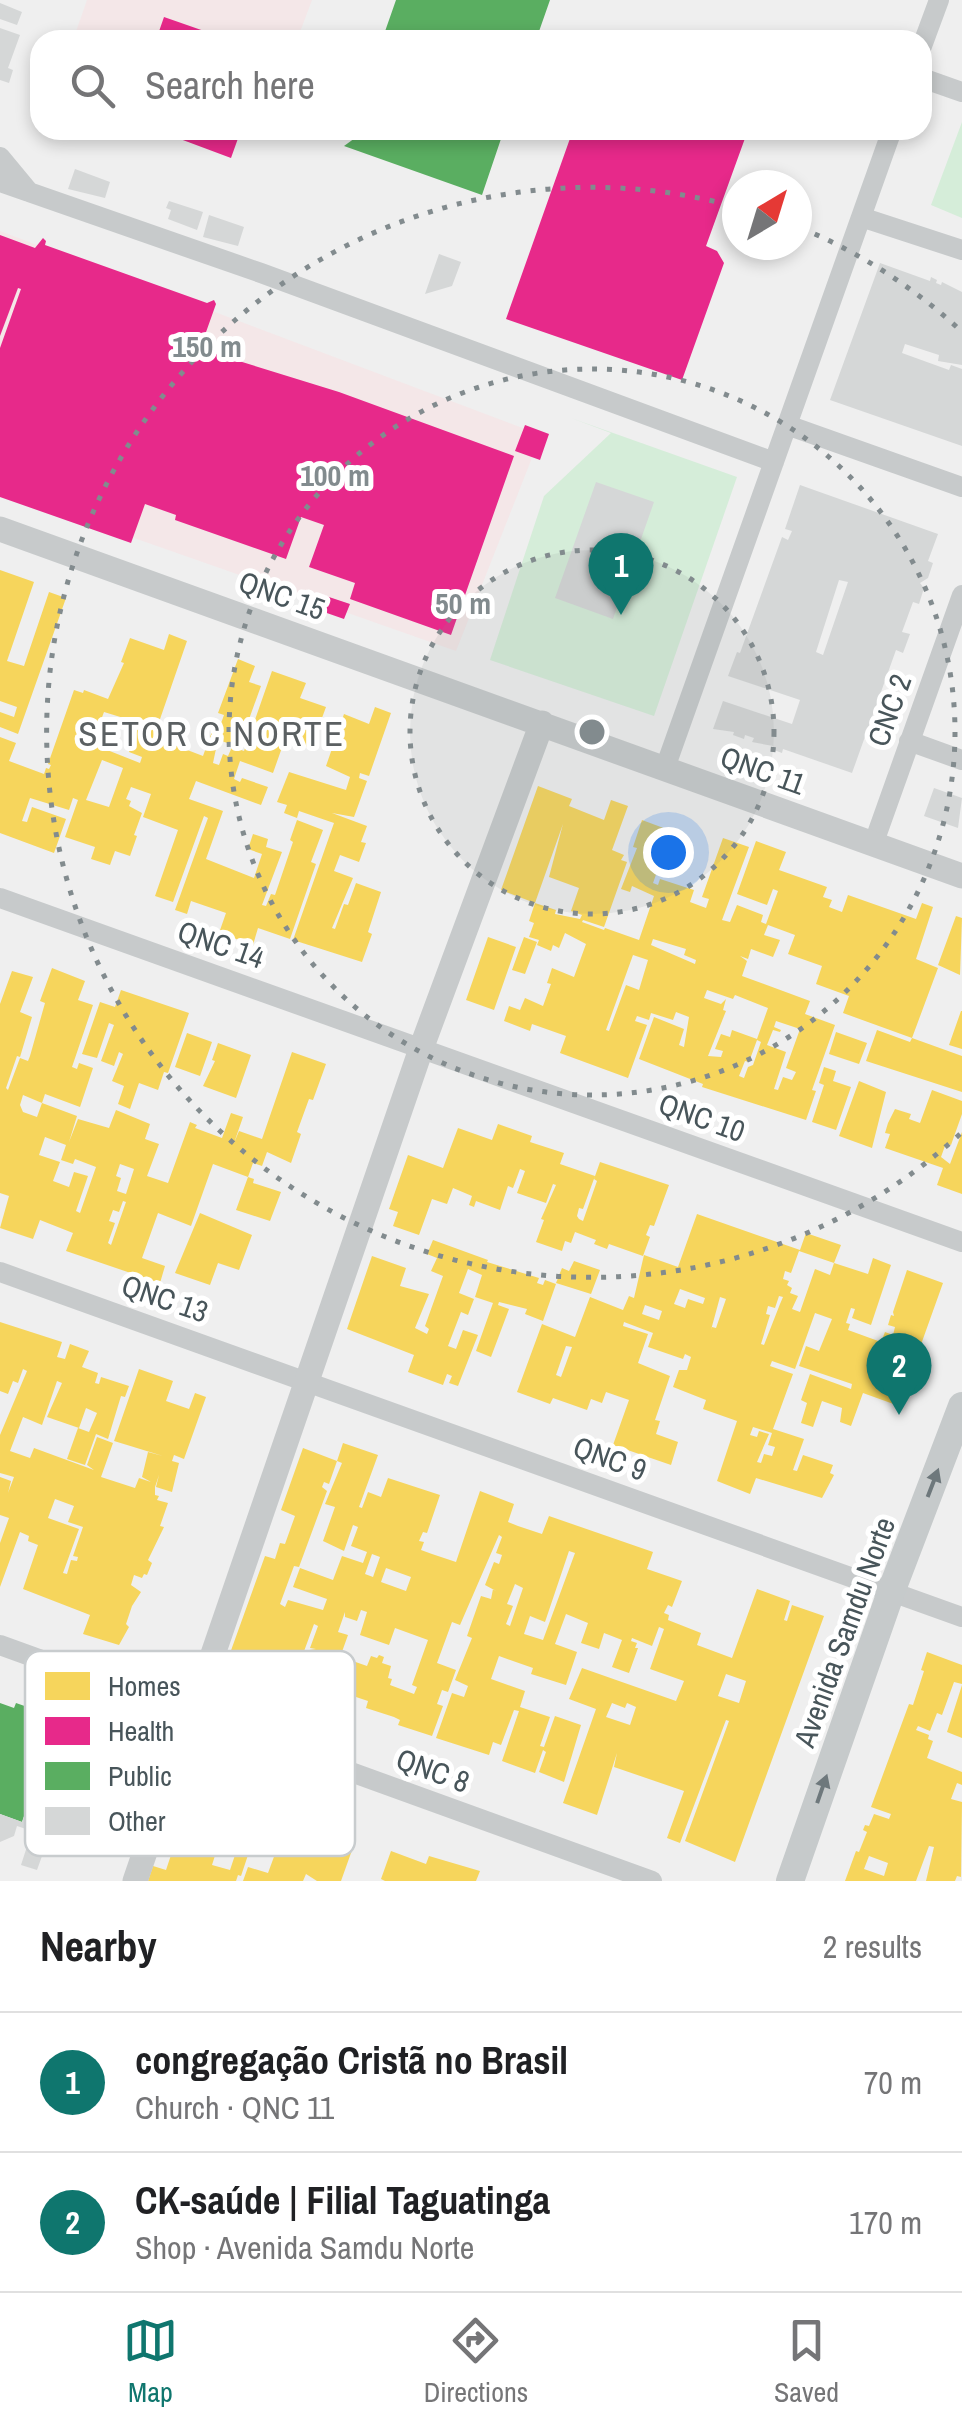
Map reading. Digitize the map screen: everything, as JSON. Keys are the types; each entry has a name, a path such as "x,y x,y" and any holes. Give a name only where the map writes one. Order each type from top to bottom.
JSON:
{"main road":[{"name":"Avenida Samdu Norte","path":"790,1881 891,1592 962,1406"}],"street":[{"path":"928,30 938,0"},
{"path":"932,82 962,92"},
{"path":"664,768 888,140"},
{"path":"0,157 30,194"},
{"path":"0,182 774,462"},
{"path":"861,217 962,250"},
{"path":"788,424 962,487"},
{"name":"QNC 15","path":"0,529 542,723"},
{"name":"CNC 2","path":"873,845 962,595"},
{"path":"215,1651 421,1049 542,723"},
{"name":"QNC 11","path":"542,723 962,876"},
{"path":"909,741 962,760"},
{"name":"QNC 14","path":"0,898 421,1049"},
{"name":"QNC 10","path":"421,1049 962,1242"},
{"name":"QNC 13","path":"0,1272 309,1381"},
{"name":"QNC 9","path":"309,1381 962,1617"},
{"name":"QNC 8","path":"0,1645 25,1654"},
{"name":"QNC 8","path":"355,1774 652,1881"},
{"path":"135,1881 144,1856"}],"shaded area":[{"path":"87,0 312,0 301,30 76,30"},
{"path":"0,231 541,435 456,651 0,491"}],"green space":[{"path":"962,122 962,218 931,205"},
{"path":"571,418 737,477 654,716 490,660 544,496 611,433"}],"building: Homes":[{"path":"0,570 34,582 7,661 24,666 49,592 66,598 18,734 0,727 0,712 14,717 17,707 0,701"},
{"path":"169,634 187,641 159,722 175,727 169,743 203,756 208,742 217,744 213,763 219,765 223,754 228,756 232,747 244,751 272,671 306,683 300,698 326,707 311,748 285,739 273,773 240,761 234,779 268,787 261,805 196,781 189,799 223,811 206,859 254,878 262,854 248,849 253,834 268,839 266,847 282,852 262,905 266,906 271,894 275,895 297,820 323,830 311,862 316,864 290,939 258,928 253,945 219,933 226,913 191,901 187,914 175,910 208,818 204,816 173,902 155,896 178,830 143,817 151,794 131,787 126,799 131,801 129,806 142,813 134,835 137,836 130,856 115,851 110,865 91,859 95,847 65,837 78,800 73,798 69,810 30,798 22,821 27,822 32,807 66,819 54,853 0,833 0,737 16,743 9,761 44,774 51,765 48,764 74,690 108,699 130,638 164,650","holes":["104,712 140,723 129,752 142,757 140,763 92,744","102,760 123,768 109,807 86,800"]},
{"path":"238,659 255,666 249,682 261,686 239,747 210,737 224,715 218,713"},
{"path":"375,707 391,713 369,776 360,773 359,778 367,781 354,817 332,813 367,826 359,862 340,855 334,871 353,878 332,928 335,929 344,904 348,905 356,883 381,892 362,962 293,940 334,823 299,811 297,818 284,813 287,805 277,802 289,772 346,790 350,777 326,766 344,714 369,724"},
{"path":"538,786 572,799 569,806 604,820 611,800 628,806 612,850 624,855 621,860 627,862 604,927 582,922 639,940 654,896 632,886 630,892 621,889 637,848 633,847 642,820 677,833 668,857 663,855 653,883 658,885 660,879 694,890 690,902 706,908 709,899 702,897 723,838 749,847 722,920 730,922 737,905 763,915 761,922 766,924 778,891 773,889 767,905 737,894 756,841 786,852 779,870 827,887 823,897 832,900 829,907 842,912 848,895 916,919 922,903 933,907 916,959 938,968 912,1038 843,1013 849,996 816,984 822,966 788,954 795,935 768,925 764,935 780,940 773,957 751,949 748,959 740,956 747,961 742,976 810,1001 805,1014 835,1025 812,1090 816,1091 806,1120 702,1087 703,1084 639,1059 654,1017 684,1029 679,1045 684,1047 689,1017 676,1012 673,1020 651,1013 649,1020 637,1016 635,1021 647,1025 628,1078 560,1053 566,1036 532,1024 530,1031 504,1021 509,1006 520,1010 525,998 543,1006 552,968 574,977 586,944 565,933 559,948 553,945 551,951 537,945 539,940 529,937 535,903 501,890","holes":["563,824 549,877 579,888 571,911 582,915 580,919 555,914 556,910 535,903","653,939 686,949 684,955 696,960 695,964 651,945","633,955 648,960 639,990 626,985 609,1031 606,1030","707,990 733,999 735,995 768,1008 757,1039 732,1030 730,1037 721,1034 715,1049 723,1051 721,1057 708,1056 726,1011 726,999 721,1004 704,998","776,1021 800,1029 786,1068 796,1072 792,1080 783,1077 778,1090 774,1089 786,1052 767,1045 773,1030 781,1030 774,1027","757,1040 761,1042 744,1078 739,1076 745,1061 749,1062"]},
{"path":"956,916 962,918 960,975 938,965"},
{"path":"488,937 516,947 494,1010 466,1000"},
{"path":"524,937 537,942 525,974 512,970"},
{"path":"52,968 85,981 78,1000 93,1005 72,1067 77,1069 79,1063 93,1068 80,1107 45,1094 42,1103 77,1116 69,1142 78,1119 109,1128 116,1110 150,1124 145,1139 159,1144 147,1176 168,1183 190,1122 197,1125 195,1128 222,1138 231,1113 243,1117 234,1143 239,1131 262,1139 292,1052 326,1064 297,1132 301,1134 291,1163 267,1152 262,1166 253,1163 248,1177 213,1164 191,1226 158,1213 142,1258 165,1266 160,1283 66,1251 73,1233 40,1220 33,1239 0,1228 9,1196 0,1193 0,1004 12,971 33,977 20,1012 32,1017 8,1090 20,1058 28,1061 30,1056 45,1003 40,1001","holes":["23,1095 42,1103 37,1117 23,1112","45,1137 66,1145 61,1160 73,1164 75,1159 96,1167 80,1213 76,1211 88,1176 74,1172 69,1187 53,1181 60,1162 39,1155","120,1164 134,1169 126,1194 117,1191 121,1178 116,1176","123,1201 126,1202 111,1245 108,1243 115,1223 109,1221 113,1210 119,1212"]},
{"path":"121,990 189,1013 158,1090 139,1083 130,1109 118,1104 124,1086 112,1081 123,1054 119,1052 114,1066 101,1061 114,1025 109,1023 97,1058 82,1054 100,1002 115,1007"},
{"path":"962,1011 962,1049 949,1045"},
{"path":"877,1030 910,1042 912,1038 962,1056 962,1092 866,1061"},
{"path":"836,1032 867,1043 859,1064 829,1054"},
{"path":"187,1033 212,1042 200,1076 175,1067"},
{"path":"218,1043 251,1055 236,1098 203,1086 215,1061 212,1060"},
{"path":"824,1067 836,1071 833,1081 851,1087 836,1130 812,1122 824,1085 819,1083"},
{"path":"859,1081 886,1092 872,1148 839,1136"},
{"path":"932,1090 962,1101 962,1114 951,1145 946,1143 941,1157 950,1164 962,1132 962,1194 937,1185 943,1168 885,1148 890,1134 885,1133 895,1109 911,1114 909,1119 920,1123"},
{"path":"498,1124 532,1136 530,1142 564,1153 560,1164 595,1176 583,1209 579,1208 577,1216 583,1221 600,1162 669,1185 654,1226 650,1225 646,1235 650,1237 643,1256 609,1244 607,1249 575,1232 571,1243 565,1241 562,1251 536,1242 556,1185 553,1184 546,1203 517,1193 525,1171 520,1169 513,1188 508,1186 500,1210 476,1201 474,1207 469,1205 472,1196 453,1188 447,1204 432,1199 419,1235 393,1226 398,1212 389,1209 408,1155 443,1168 458,1128 492,1140"},
{"path":"248,1177 254,1179 253,1183 281,1192 270,1221 236,1210"},
{"path":"200,1213 252,1235 239,1270 218,1263 210,1285 175,1273"},
{"path":"697,1214 800,1250 806,1233 841,1245 834,1263 868,1274 873,1258 891,1265 871,1325 852,1318 855,1309 851,1308 846,1323 850,1324 848,1330 881,1342 885,1332 893,1335 895,1327 888,1325 907,1270 943,1283 899,1406 863,1393 851,1426 840,1422 842,1408 822,1401 813,1427 801,1423 807,1403 801,1400 810,1374 851,1389 852,1384 799,1366 806,1346 819,1351 832,1319 815,1313 795,1369 772,1361 770,1366 793,1374 773,1429 804,1439 793,1470 797,1471 803,1455 833,1465 830,1473 834,1475 822,1498 756,1478 750,1494 717,1481 737,1421 703,1409 706,1400 673,1387 679,1370 687,1370 691,1357 685,1354 683,1359 648,1347 653,1333 624,1322 623,1326 648,1334 638,1363 670,1376 655,1420 660,1421 656,1434 678,1442 671,1465 613,1445 629,1400 606,1392 602,1403 591,1399 587,1410 553,1398 550,1404 517,1392 542,1324 575,1337 590,1297 623,1310 629,1296 634,1298 644,1255 678,1267","holes":["799,1251 834,1263 830,1275 815,1269 800,1312 792,1309 798,1296 790,1293 789,1281 783,1279 785,1271 791,1273","680,1289 705,1298 703,1304 688,1299 685,1308 674,1304","779,1296 783,1297 764,1345 761,1344 770,1315 766,1314 768,1306 775,1308","720,1297 726,1299 716,1328 711,1330","645,1305 662,1311 659,1320 642,1314","566,1346 572,1347 561,1377 556,1375","753,1427 772,1433 768,1445 775,1447 772,1456 764,1454 761,1463 757,1462 769,1434 759,1431 757,1437 750,1435"]},
{"path":"433,1240 539,1278 537,1283 543,1285 545,1280 556,1284 543,1321 525,1314 527,1309 499,1302 498,1305 509,1309 491,1357 476,1351 493,1303 475,1297 482,1275 468,1269 459,1293 474,1299 468,1315 461,1312 448,1346 456,1349 463,1330 478,1335 458,1386 449,1383 452,1376 447,1374 443,1385 408,1372 414,1355 347,1329 372,1256 406,1268 400,1286 429,1294 415,1328 427,1334 429,1329 425,1326 443,1276 431,1271 437,1258 427,1254"},
{"path":"574,1261 600,1270 591,1294 556,1283 562,1268 569,1271"},
{"path":"0,1322 62,1342 57,1357 65,1359 70,1344 89,1351 82,1367 98,1373 95,1383 99,1384 101,1377 129,1386 125,1397 121,1396 108,1439 96,1434 85,1465 67,1459 78,1428 89,1432 97,1413 86,1408 79,1428 47,1417 62,1383 57,1381 42,1425 23,1417 10,1451 30,1458 34,1448 94,1470 87,1465 97,1437 113,1443 101,1477 135,1488 139,1478 151,1482 142,1477 148,1452 163,1456 114,1441 139,1369 173,1381 166,1401 189,1409 195,1393 206,1397 184,1459 174,1455 172,1461 179,1463 172,1492 156,1487 159,1475 155,1487 155,1495 159,1496 157,1500 168,1503 160,1526 164,1527 148,1560 152,1563 147,1575 134,1575 131,1585 141,1592 119,1645 83,1634 90,1615 23,1589 38,1545 28,1541 29,1536 20,1532 0,1587 0,1543 9,1518 0,1515 0,1477 11,1481 8,1493 14,1477 0,1473 0,1435 27,1371 23,1369 18,1383 13,1381 8,1394 0,1391","holes":["55,1499 74,1506 68,1522 83,1527 73,1556 78,1557 77,1561 71,1560 67,1574 63,1573 79,1529 48,1518"]},
{"path":"343,1443 378,1455 359,1507 362,1508 368,1492 381,1497 388,1478 440,1495 427,1533 423,1532 419,1541 424,1542 421,1550 456,1562 480,1491 514,1504 508,1522 518,1526 542,1534 549,1516 653,1552 647,1569 682,1581 672,1607 668,1605 664,1613 669,1615 668,1620 701,1633 697,1645 732,1658 757,1589 790,1601 784,1620 787,1621 792,1605 824,1616 735,1862 685,1841 729,1721 726,1720 680,1843 667,1838 684,1791 614,1767 617,1753 597,1815 563,1803 596,1709 569,1699 582,1668 676,1701 684,1681 650,1669 664,1629 659,1627 652,1646 632,1638 638,1648 629,1673 612,1667 622,1640 604,1633 599,1649 581,1643 588,1623 566,1614 555,1644 577,1652 566,1685 531,1674 533,1668 499,1656 491,1679 525,1691 520,1707 550,1717 540,1746 544,1747 555,1716 581,1725 564,1782 539,1772 546,1752 543,1750 535,1773 502,1761 519,1711 514,1710 501,1745 493,1742 489,1755 436,1738 452,1693 464,1697 468,1686 455,1680 472,1638 467,1636 481,1596 491,1599 493,1589 485,1585 494,1562 499,1564 502,1555 496,1553 502,1537 499,1535 460,1625 452,1622 437,1663 456,1670 448,1692 442,1690 437,1704 443,1706 432,1736 398,1725 400,1720 366,1708 368,1701 356,1697 355,1700 355,1662 367,1666 371,1656 379,1655 384,1657 382,1663 391,1666 390,1685 414,1694 417,1687 412,1685 428,1640 395,1628 389,1645 360,1635 367,1612 361,1610 357,1621 345,1617 345,1612 338,1632 348,1635 342,1651 309,1651 316,1649 310,1648 318,1626 314,1624 304,1651 231,1651 265,1556 275,1559 295,1516 281,1510 303,1448 337,1461","holes":["337,1461 342,1463 325,1504 335,1507 323,1541 344,1551 353,1525 358,1527 351,1546 367,1552 363,1563 342,1556 333,1580 300,1568 293,1587 327,1599 323,1610 288,1600 285,1607 280,1604 294,1566 299,1567 327,1491 322,1487 324,1482 329,1484","569,1551 575,1553 543,1640 524,1634 530,1616 545,1622","372,1554 380,1557 373,1577 365,1574","386,1568 411,1577 406,1591 381,1582","515,1584 523,1588 510,1626 506,1624 513,1606 507,1604","726,1674 746,1681 739,1703 718,1696","612,1703 636,1707 630,1725 606,1717"]},
{"path":"927,1652 962,1665 962,1684 954,1682 942,1715 937,1713 930,1731 918,1726 916,1730 933,1741 927,1758 962,1772 962,1785 957,1783 951,1799 962,1802 961,1877 957,1876 955,1881 926,1881 934,1847 929,1846 916,1881 845,1881 867,1832 863,1830 865,1825 869,1826 874,1814 889,1819 891,1814 871,1807 909,1704 913,1705 924,1671 921,1670","holes":["869,1856 888,1863 884,1876 864,1869"]},
{"path":"962,1685 962,1738 947,1732"},
{"path":"391,1851 426,1864 429,1856 480,1871 476,1881 385,1881 381,1879"},
{"path":"171,1856 215,1856 212,1865 230,1870 235,1856 248,1856 236,1881 148,1881 153,1866 166,1870"},
{"path":"274,1856 350,1856 341,1881 317,1881 306,1874 303,1881 243,1881 248,1867 268,1873"}],"building: Health":[{"path":"164,17 201,30 159,30"},
{"path":"183,140 237,140 231,158"},
{"path":"569,140 744,140 734,170 722,170 722,202 706,246 717,251 724,263 682,380 506,319"},
{"path":"0,235 35,248 43,238 45,245 207,303 214,300 216,304 200,349 339,392 514,456 451,635 350,599 355,583 309,567 324,525 301,517 286,559 175,520 176,515 145,504 131,543 0,497 0,348 21,289 18,288 0,336"},
{"path":"525,425 549,434 540,460 515,451"},
{"path":"320,594 350,604 344,619 301,604"}],"building: Public":[{"path":"396,0 550,0 540,30 386,30"},
{"path":"352,140 501,140 482,195 344,146"},
{"path":"0,1703 14,1708 16,1703 25,1706 25,1814 22,1822 0,1814"}],"building: Other":[{"path":"0,3 22,12 17,25 0,19"},
{"path":"0,28 20,35 8,68 13,70 9,83 0,80"},
{"path":"75,169 110,182 105,198 68,189"},
{"path":"169,201 203,212 197,230 168,219"},
{"path":"209,215 244,227 238,246 203,237"},
{"path":"439,254 461,262 452,286 425,294"},
{"path":"880,263 930,281 931,277 936,283 962,292 962,365 938,361 939,355 905,344 902,353 949,370 951,365 962,369 962,446 830,400"},
{"path":"596,482 654,502 613,619 555,598"},
{"path":"800,485 938,534 928,561 933,563 928,578 920,583 924,588 919,604 913,602 902,632 910,634 903,653 896,650 852,773 783,749 782,753 773,746 752,742 754,738 745,735 744,739 733,735 734,732 713,729 723,701 792,724 800,700 728,676 782,537 788,540 792,531 785,529","holes":["839,580 848,582 823,655 816,652"]},
{"path":"934,788 962,798 958,828 924,816"},
{"path":"25,1813 25,1829 17,1826 14,1836 0,1842 0,1814 22,1822"},
{"path":"25,1853 25,1856 42,1856 37,1870 21,1865"}],"place":[{"name":"congregação Cristã no Brasil","path":"621,615"},
{"name":"CK-saúde | Filial Taguatinga","path":"899,1415"}],"district":[{"name":"SETOR C NORTE","path":"212,733"}]}
